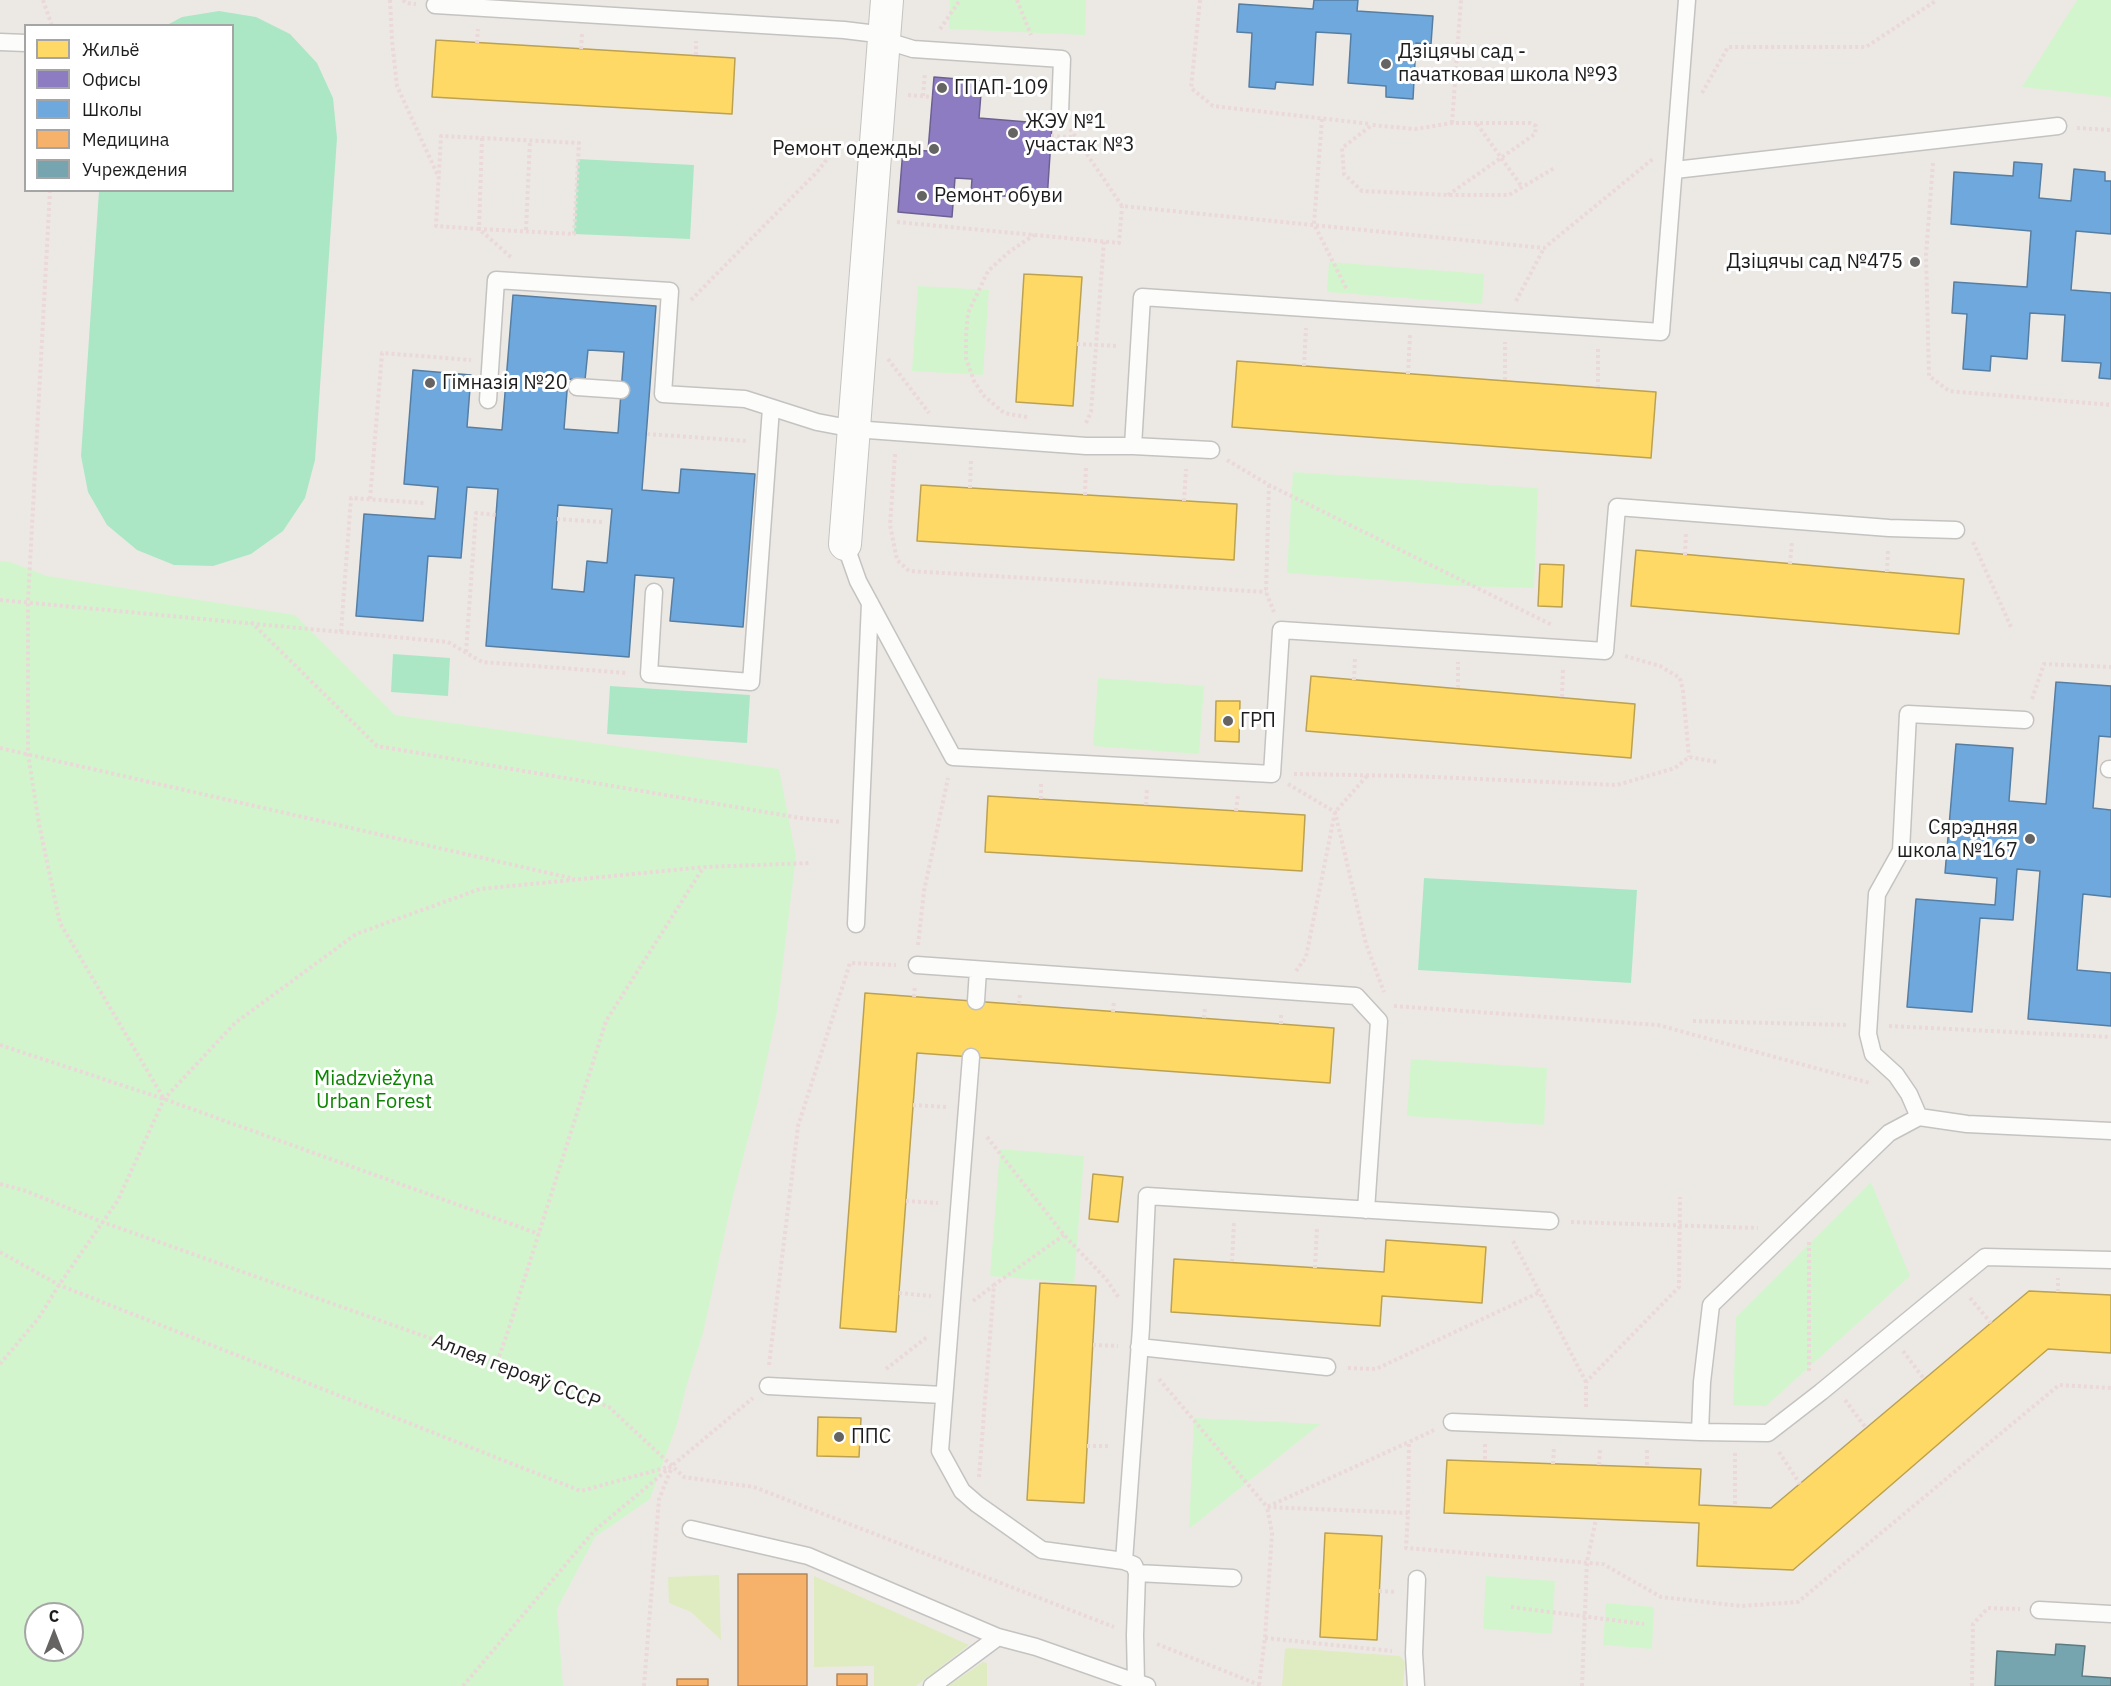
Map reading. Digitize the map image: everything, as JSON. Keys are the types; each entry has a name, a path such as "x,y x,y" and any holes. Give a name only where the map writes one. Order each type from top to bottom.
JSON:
{"street":[{"path":"845,544 887,0"}],"lane":[{"path":"1133,446 1142,297 1661,332 1687,0"},
{"path":"435,5 844,30 885,35 887,41 913,49 1062,59 1060,113"},
{"path":"0,42 24,43"},
{"path":"1675,170 2058,126"},
{"path":"488,400 496,280 670,291 668,324 657,393 745,399 818,422 854,429 1086,446 1211,450"},
{"path":"578,387 621,390"},
{"path":"654,592 649,674 751,682 771,408"},
{"path":"845,544 858,581 953,757 1272,774 1281,630 1605,651 1617,507 1889,528 1956,530"},
{"path":"856,924 870,602"},
{"path":"1919,1117 1909,1094 1896,1075 1873,1054 1868,1034 1877,894 1901,851 1908,714 2025,720"},
{"path":"917,965 1356,996 1378,1021 1366,1210"},
{"path":"976,1001 978,970"},
{"path":"692,1529 808,1556 998,1637 1036,1647 1116,1681 1142,1684 1135,1635 1137,1573 1134,1565 1124,1561 1041,1550 962,1491 939,1451 971,1057"},
{"path":"1700,1432 1702,1382 1712,1305 1889,1133 1919,1117 1967,1124 2111,1131"},
{"path":"1124,1561 1141,1328 1147,1196 1550,1221"},
{"path":"1452,1422 1768,1433 1985,1257 2111,1260"},
{"path":"1139,1347 1327,1367"},
{"path":"768,1386 943,1395"},
{"path":"1137,1573 1233,1578"},
{"path":"1416,1686 1414,1653 1417,1579"},
{"path":"2039,1610 2111,1614"},
{"path":"932,1686 998,1637"}],"path":[{"path":"42,0 51,24"},
{"path":"390,0 397,86 439,178"},
{"path":"926,50 960,0"},
{"path":"1017,0 1041,58"},
{"path":"1200,0 1191,88 1213,106 1414,129 1452,123 1530,123 1536,126 1535,134 1448,195"},
{"path":"1452,123 1461,0"},
{"path":"1700,98 1728,47 1866,47 1937,0"},
{"path":"870,219 1119,243 1122,206 1060,113"},
{"path":"1322,119 1314,224 1359,313"},
{"path":"1477,123 1522,187"},
{"path":"1372,124 1342,148 1344,174 1362,191 1509,195 1556,167"},
{"path":"2058,126 2111,130"},
{"path":"441,136 579,143 574,234 436,226 439,178 441,136"},
{"path":"479,229 482,138"},
{"path":"1505,380 1506,323 1544,248 1677,138"},
{"path":"526,230 530,140"},
{"path":"1935,140 1926,255 1929,376 1949,391 2111,405"},
{"path":"668,324 817,172 835,149"},
{"path":"50,192 28,601 28,754 39,824 60,922 164,1099"},
{"path":"1122,206 1544,248"},
{"path":"479,229 540,283"},
{"path":"1034,235 1009,252 988,271 968,313 966,358 982,395 1004,412 1035,418"},
{"path":"1076,422 1086,423 1091,412 1104,241"},
{"path":"1304,366 1308,309"},
{"path":"1408,374 1411,316"},
{"path":"862,325 946,435"},
{"path":"1598,328 1598,387"},
{"path":"1077,344 1139,347"},
{"path":"370,499 382,353 491,362"},
{"path":"897,432 890,525 897,560 909,571 1266,592"},
{"path":"647,434 769,443"},
{"path":"970,488 972,436"},
{"path":"1184,501 1186,449"},
{"path":"1211,450 1269,485 1555,626"},
{"path":"1269,485 1266,592 1281,630"},
{"path":"341,632 351,498 424,503"},
{"path":"466,652 476,513 496,515"},
{"path":"557,519 602,522"},
{"path":"1956,530 1971,538 2011,627"},
{"path":"0,600 448,642 482,662 649,674"},
{"path":"251,622 377,746 800,818 860,824"},
{"path":"1605,651 1660,666 1680,678 1689,758"},
{"path":"2025,720 2044,664 2111,668"},
{"path":"0,748 579,880"},
{"path":"919,934 924,891 953,757"},
{"path":"1272,774 1617,785 1676,768 1689,758 1717,762"},
{"path":"1272,774 1335,812 1366,944 1375,971"},
{"path":"1306,957 1335,812 1367,776"},
{"path":"0,1364 38,1318 118,1200 164,1099 235,1023 356,934 480,889 704,867 811,863"},
{"path":"497,1362 606,1021 704,867"},
{"path":"463,1686 594,1531 768,1386 798,1126 850,963 917,965"},
{"path":"1390,1006 1658,1025 1909,1094"},
{"path":"1693,1021 1869,1025 2111,1037"},
{"path":"0,1045 164,1099 539,1234"},
{"path":"913,1105 967,1109"},
{"path":"985,1134 1064,1235 1106,1279 1141,1328"},
{"name":"Аллея герояў СССР","path":"0,1184 26,1191 102,1222 497,1362 609,1407 684,1477 754,1487 1260,1685"},
{"path":"1586,1382 1679,1287 1680,1197"},
{"path":"906,1201 959,1204"},
{"path":"1232,1262 1235,1202"},
{"path":"1316,1268 1318,1207"},
{"path":"1809,1211 1809,1401"},
{"path":"1502,1218 1586,1382 1586,1427"},
{"path":"1550,1221 1789,1231"},
{"path":"977,1504 994,1285 1064,1235"},
{"path":"0,1251 59,1285 581,1491 672,1466"},
{"path":"1956,1281 1991,1323"},
{"path":"1327,1367 1376,1369 1540,1292"},
{"path":"899,1293 951,1297"},
{"path":"1890,1335 1924,1379"},
{"path":"1139,1347 1165,1387 1194,1418 1267,1507 1272,1533 1260,1685"},
{"path":"1832,1383 1866,1428"},
{"path":"1409,1442 1406,1548 1603,1564 1661,1597 1741,1606 1798,1602 2059,1384 2111,1388"},
{"path":"1267,1507 1452,1422"},
{"path":"1735,1433 1735,1507"},
{"path":"1768,1433 1800,1484"},
{"path":"644,1686 659,1499 672,1466"},
{"path":"1267,1507 1408,1513"},
{"path":"1582,1686 1587,1562 1596,1519"},
{"path":"1511,1607 1644,1624"},
{"path":"1972,1686 1973,1624 1988,1608 2039,1610"},
{"path":"1265,1638 1414,1653"}],"green space":[{"path":"950,0 1086,0 1085,35 949,29"},
{"path":"2077,0 2111,0 2111,97 2022,87"},
{"path":"219,11 256,17 290,34 317,63 333,98 337,138 315,460 305,498 283,531 251,554 213,566 174,565 137,550 107,525 88,492 81,456 99,192 234,192 234,24 169,24 182,17"},
{"path":"578,159 694,165 690,239 574,234"},
{"path":"1329,262 1484,274 1482,304 1327,292"},
{"path":"918,286 989,290 983,375 912,371"},
{"path":"1293,472 1538,488 1534,588 1461,586 1287,573"},
{"name":"Miadzviežyna Urban Forest","path":"0,561 10,562 47,576 295,615 395,715 779,769 796,856 777,1012 758,1101 733,1196 703,1333 677,1424 650,1499 595,1537 557,1609 563,1686 0,1686"},
{"path":"393,654 450,658 448,696 391,692"},
{"path":"1098,678 1204,686 1199,754 1093,746"},
{"path":"610,686 750,695 747,743 607,734"},
{"path":"1424,878 1637,890 1631,983 1418,970"},
{"path":"1411,1059 1547,1068 1544,1125 1407,1116"},
{"path":"1000,1149 1084,1156 1074,1283 990,1276"},
{"path":"1871,1182 1910,1276 1766,1406 1733,1405 1736,1317"},
{"path":"1194,1418 1320,1424 1189,1529"},
{"path":"719,1575 721,1640 691,1612 669,1603 668,1577"},
{"path":"814,1576 969,1645 916,1686 874,1686 874,1666 814,1667"},
{"path":"1486,1576 1555,1581 1552,1634 1483,1629"},
{"path":"1606,1603 1654,1607 1652,1649 1603,1645"},
{"path":"1285,1649 1400,1656 1405,1662 1403,1686 1282,1686"},
{"path":"983,1662 987,1663 987,1686 948,1686"}],"building: Жильё":[{"path":"436,40 735,58 732,114 432,97"},
{"path":"1024,274 1082,277 1073,406 1016,402"},
{"path":"1237,361 1656,392 1651,458 1232,427"},
{"path":"921,485 1237,504 1234,560 917,541"},
{"path":"1636,550 1964,579 1959,634 1631,606"},
{"path":"1540,564 1564,565 1562,607 1538,606"},
{"path":"1311,676 1635,704 1631,758 1306,731"},
{"name":"ГРП","path":"1216,701 1240,701 1239,742 1215,741"},
{"path":"988,796 1305,815 1302,871 985,852"},
{"path":"865,993 1334,1028 1330,1083 917,1053 896,1332 840,1328"},
{"path":"1093,1174 1123,1177 1118,1222 1089,1219"},
{"path":"1386,1240 1486,1247 1482,1303 1382,1296 1380,1326 1171,1312 1174,1259 1384,1272"},
{"path":"1040,1283 1096,1286 1084,1503 1027,1500"},
{"path":"2029,1291 2111,1295 2111,1353 2048,1349 1793,1570 1697,1566 1699,1523 1444,1513 1447,1460 1701,1469 1699,1505 1771,1508"},
{"name":"ППС","path":"818,1417 861,1418 859,1457 817,1456"},
{"path":"1325,1533 1382,1536 1377,1640 1320,1637"}],"building: Офисы":[{"name":"ЖЭУ №1 участак №3","path":"934,77 982,81 979,118 1052,124 1047,200 971,193 972,179 955,178 952,217 898,212 903,149 928,151"}],"building: Школы":[{"path":"1314,0 1358,0 1357,11 1433,16 1431,44 1416,43 1413,99 1386,97 1386,86 1348,83 1351,34 1316,32 1313,85 1276,82 1275,89 1249,87 1252,33 1237,32 1239,4 1313,9"},
{"path":"2014,162 2042,164 2039,198 2071,201 2074,169 2105,172 2105,181 2111,181 2111,234 2076,231 2071,290 2111,293 2111,379 2099,378 2101,363 2062,361 2065,315 2030,313 2027,359 1991,356 1990,371 1963,369 1967,314 1952,313 1954,282 2027,287 2031,231 1951,224 1954,172 2013,176"},
{"path":"513,295 656,306 642,490 679,493 681,469 755,474 743,627 670,621 674,578 635,575 629,657 486,646 498,489 467,487 461,558 428,556 423,621 356,616 364,514 435,519 438,487 404,484 413,370 471,375 467,427 502,430","holes":["588,350 624,352 618,433 564,429 568,379 585,380","558,505 612,509 607,563 587,561 584,592 552,589"]},
{"name":"Сярэдняя школа №167","path":"2056,682 2111,686 2111,737 2099,736 2093,808 2111,810 2111,897 2083,894 2077,970 2111,973 2111,1026 2028,1019 2040,871 2017,869 2013,920 1980,918 1972,1012 1907,1007 1916,899 1995,905 1997,878 1945,873 1956,744 2013,748 2009,801 2046,804"}],"building: Медицина":[{"path":"738,1574 807,1574 807,1686 738,1686"},
{"path":"837,1674 867,1674 867,1686 837,1686"},
{"path":"677,1679 708,1679 708,1686 677,1686"}],"building: Учреждения":[{"path":"2056,1644 2085,1646 2082,1676 2111,1678 2111,1686 1995,1686 1997,1651 2055,1655"}],"place":[{"name":"Дзіцячы сад - пачатковая школа №93","path":"1386,64"},
{"name":"ГПАП-109","path":"942,88"},
{"name":"ЖЭУ №1 участак №3","path":"1013,133"},
{"name":"Ремонт одежды","path":"934,149"},
{"name":"Ремонт обуви","path":"922,196"},
{"name":"Дзіцячы сад №475","path":"1915,262"},
{"name":"Гімназія №20","path":"430,383"},
{"name":"ГРП","path":"1228,721"},
{"name":"Сярэдняя школа №167","path":"2030,839"},
{"name":"ППС","path":"839,1437"}]}
